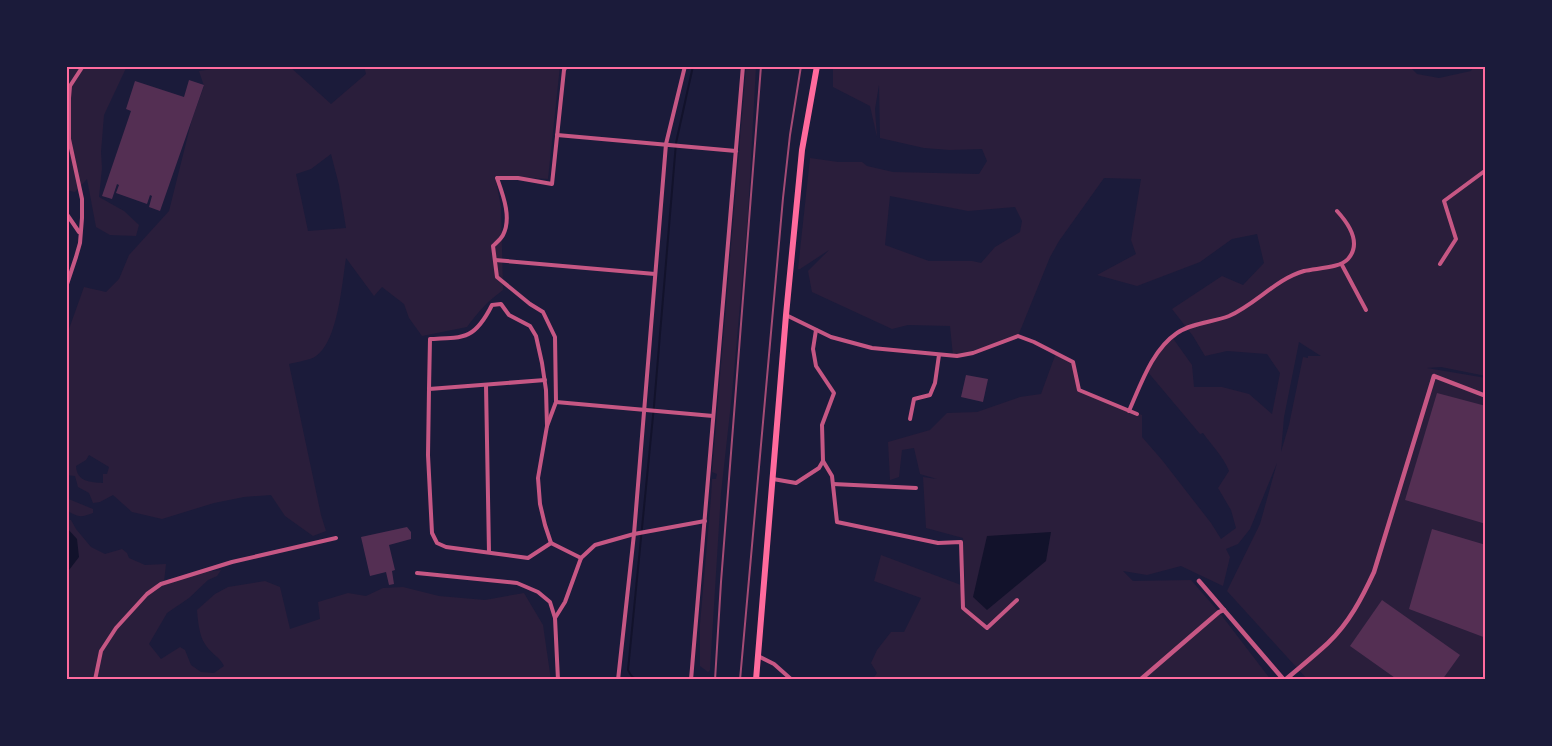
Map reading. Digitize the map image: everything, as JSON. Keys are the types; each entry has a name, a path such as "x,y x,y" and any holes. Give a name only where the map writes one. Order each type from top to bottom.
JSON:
{"main road":[{"path":"756,680 802,150 817,66"}],"street":[{"path":"66,287 76,257 82,218 82,199 71,150 68,110 70,86 83,66"},
{"path":"566,66 552,184 518,178 497,178 504,199 507,221 503,235 493,246 497,277 543,312 555,337 556,402 547,426 538,478 540,504 551,543 581,558"},
{"path":"618,680 634,534 666,144 685,66"},
{"path":"692,677 743,66"},
{"path":"557,135 736,151"},
{"path":"1440,264 1456,239 1444,201 1486,170"},
{"path":"1129,411 1154,358 1166,342 1178,332 1229,316 1276,284 1299,273 1315,268 1342,265 1353,251 1353,241 1351,229 1337,211"},
{"path":"66,213 80,233"},
{"path":"495,260 655,274"},
{"path":"1342,265 1366,310"},
{"path":"547,426 546,390 536,336 530,326 508,315 501,304 492,304 473,333 458,338 430,339 428,455 432,533 437,543 446,547 528,558 551,543"},
{"path":"786,315 831,338 872,348 939,355 957,356 973,353 1018,336 1073,362 1079,390 1137,414"},
{"path":"816,330 813,349 816,366 834,393 822,425 823,461 832,476 837,522 938,543 961,542 963,608 987,628 1017,600"},
{"path":"910,419 914,399 930,395 935,383 939,355"},
{"path":"1199,580 1285,680 1329,642 1361,600 1374,572 1434,376 1486,396"},
{"path":"429,389 544,380"},
{"path":"486,385 489,552"},
{"path":"556,402 713,416"},
{"path":"773,479 796,483 819,468 823,461"},
{"path":"833,484 916,488"},
{"path":"555,618 565,602 581,558 595,546 634,534 705,521"},
{"path":"95,680 101,651 116,628 147,594 161,584 232,562 336,538"},
{"path":"417,573 517,583 538,592 550,603 555,618 558,680"},
{"path":"1140,680 1224,610"},
{"path":"758,656 774,664 792,680"}],"shaded area":[{"path":"66,66 127,66 104,115 99,197 124,211 139,225 136,236 110,235 96,227 87,179 75,192 66,190"},
{"path":"233,66 289,66 331,104 366,74 364,66 560,66 548,179 495,176 501,207 503,290 467,327 422,336 409,318 404,304 382,287 374,296 346,258 338,311 329,338 316,356 289,364 326,531 313,536 285,516 271,495 214,503 162,519 132,512 113,495 93,503 89,493 78,487 75,476 66,475 66,348 69,329 84,287 106,292 119,279 129,255 169,211 192,119 204,86 199,71","holes":["331,154 346,228 308,231 296,174 311,169","89,455 109,467 107,474 103,474 103,483 85,480 79,475 76,466 86,460"]},
{"path":"756,66 748,215 721,493 710,670 708,672 700,666 700,624 712,479 716,479 717,474 712,472 746,68"},
{"path":"833,66 1409,66 1417,74 1439,78 1471,71 1474,66 1486,66 1486,376 1441,367 1427,368 1486,378 1486,668 1478,680 1308,680 1227,591 1260,524 1277,463 1250,529 1238,544 1226,549 1230,557 1223,586 1181,566 1147,575 1123,571 1133,581 1191,580 1219,612 1271,680 872,680 877,673 871,663 877,650 891,632 904,632 921,598 874,581 881,555 961,585 962,612 965,595 963,538 926,528 923,477 937,479 920,474 914,448 902,450 899,477 890,480 888,442 930,430 947,413 977,412 1020,397 1041,394 1056,353 1073,362 1080,390 1142,415 1142,437 1211,523 1221,539 1236,528 1231,510 1218,488 1229,471 1227,466 1203,433 1200,434 1147,371 1172,337 1192,365 1194,387 1222,387 1249,394 1272,414 1280,373 1267,354 1227,351 1205,356 1172,309 1222,276 1243,285 1264,263 1257,234 1232,239 1200,262 1137,286 1097,275 1136,254 1131,240 1141,179 1104,178 1050,257 1018,336 973,353 953,356 950,326 908,325 892,329 812,292 808,271 829,250 798,269 810,158 838,162 862,162 867,166 893,172 979,174 987,161 982,149 924,148 880,138 879,85 875,109 877,137 870,106 833,87","holes":["890,196 968,211 1015,207 1022,221 1020,232 995,247 981,263 929,261 885,245","1299,342 1321,356 1303,357 1281,452 1284,417"]},
{"path":"66,498 93,509 93,513 82,516 66,510"},
{"path":"66,519 71,520 91,547 105,554 122,549 129,558 145,565 166,564 164,582 195,573 221,570 217,576 208,580 189,598 167,613 149,644 161,659 180,647 185,650 191,665 201,672 214,673 224,666 203,640 197,610 215,594 228,587 265,581 280,587 290,629 320,619 318,602 348,593 366,596 383,588 403,587 439,596 485,600 524,593 543,625 551,680 66,680"},
{"path":"66,527 77,539 79,557 66,574"},
{"path":"1051,532 1046,561 987,610 973,597 987,536"}],"building":[{"path":"189,80 204,85 160,211 149,207 152,196 150,195 147,204 116,193 119,185 117,184 112,199 102,196 131,111 126,109 135,81 184,97"},
{"path":"966,375 988,379 983,402 961,397"},
{"path":"1437,393 1486,406 1486,524 1405,500"},
{"path":"407,527 411,532 411,539 389,545 395,570 392,571 394,584 389,585 386,572 370,576 361,537"},
{"path":"1432,529 1486,545 1486,638 1409,609"},
{"path":"1382,600 1460,655 1442,680 1398,680 1350,646"}],"waterway":[{"path":"639,680 635,679 628,670 654,406 676,143 693,66"}],"railway":[{"path":"715,680 761,66"},
{"path":"740,680 783,198 801,66"}]}
